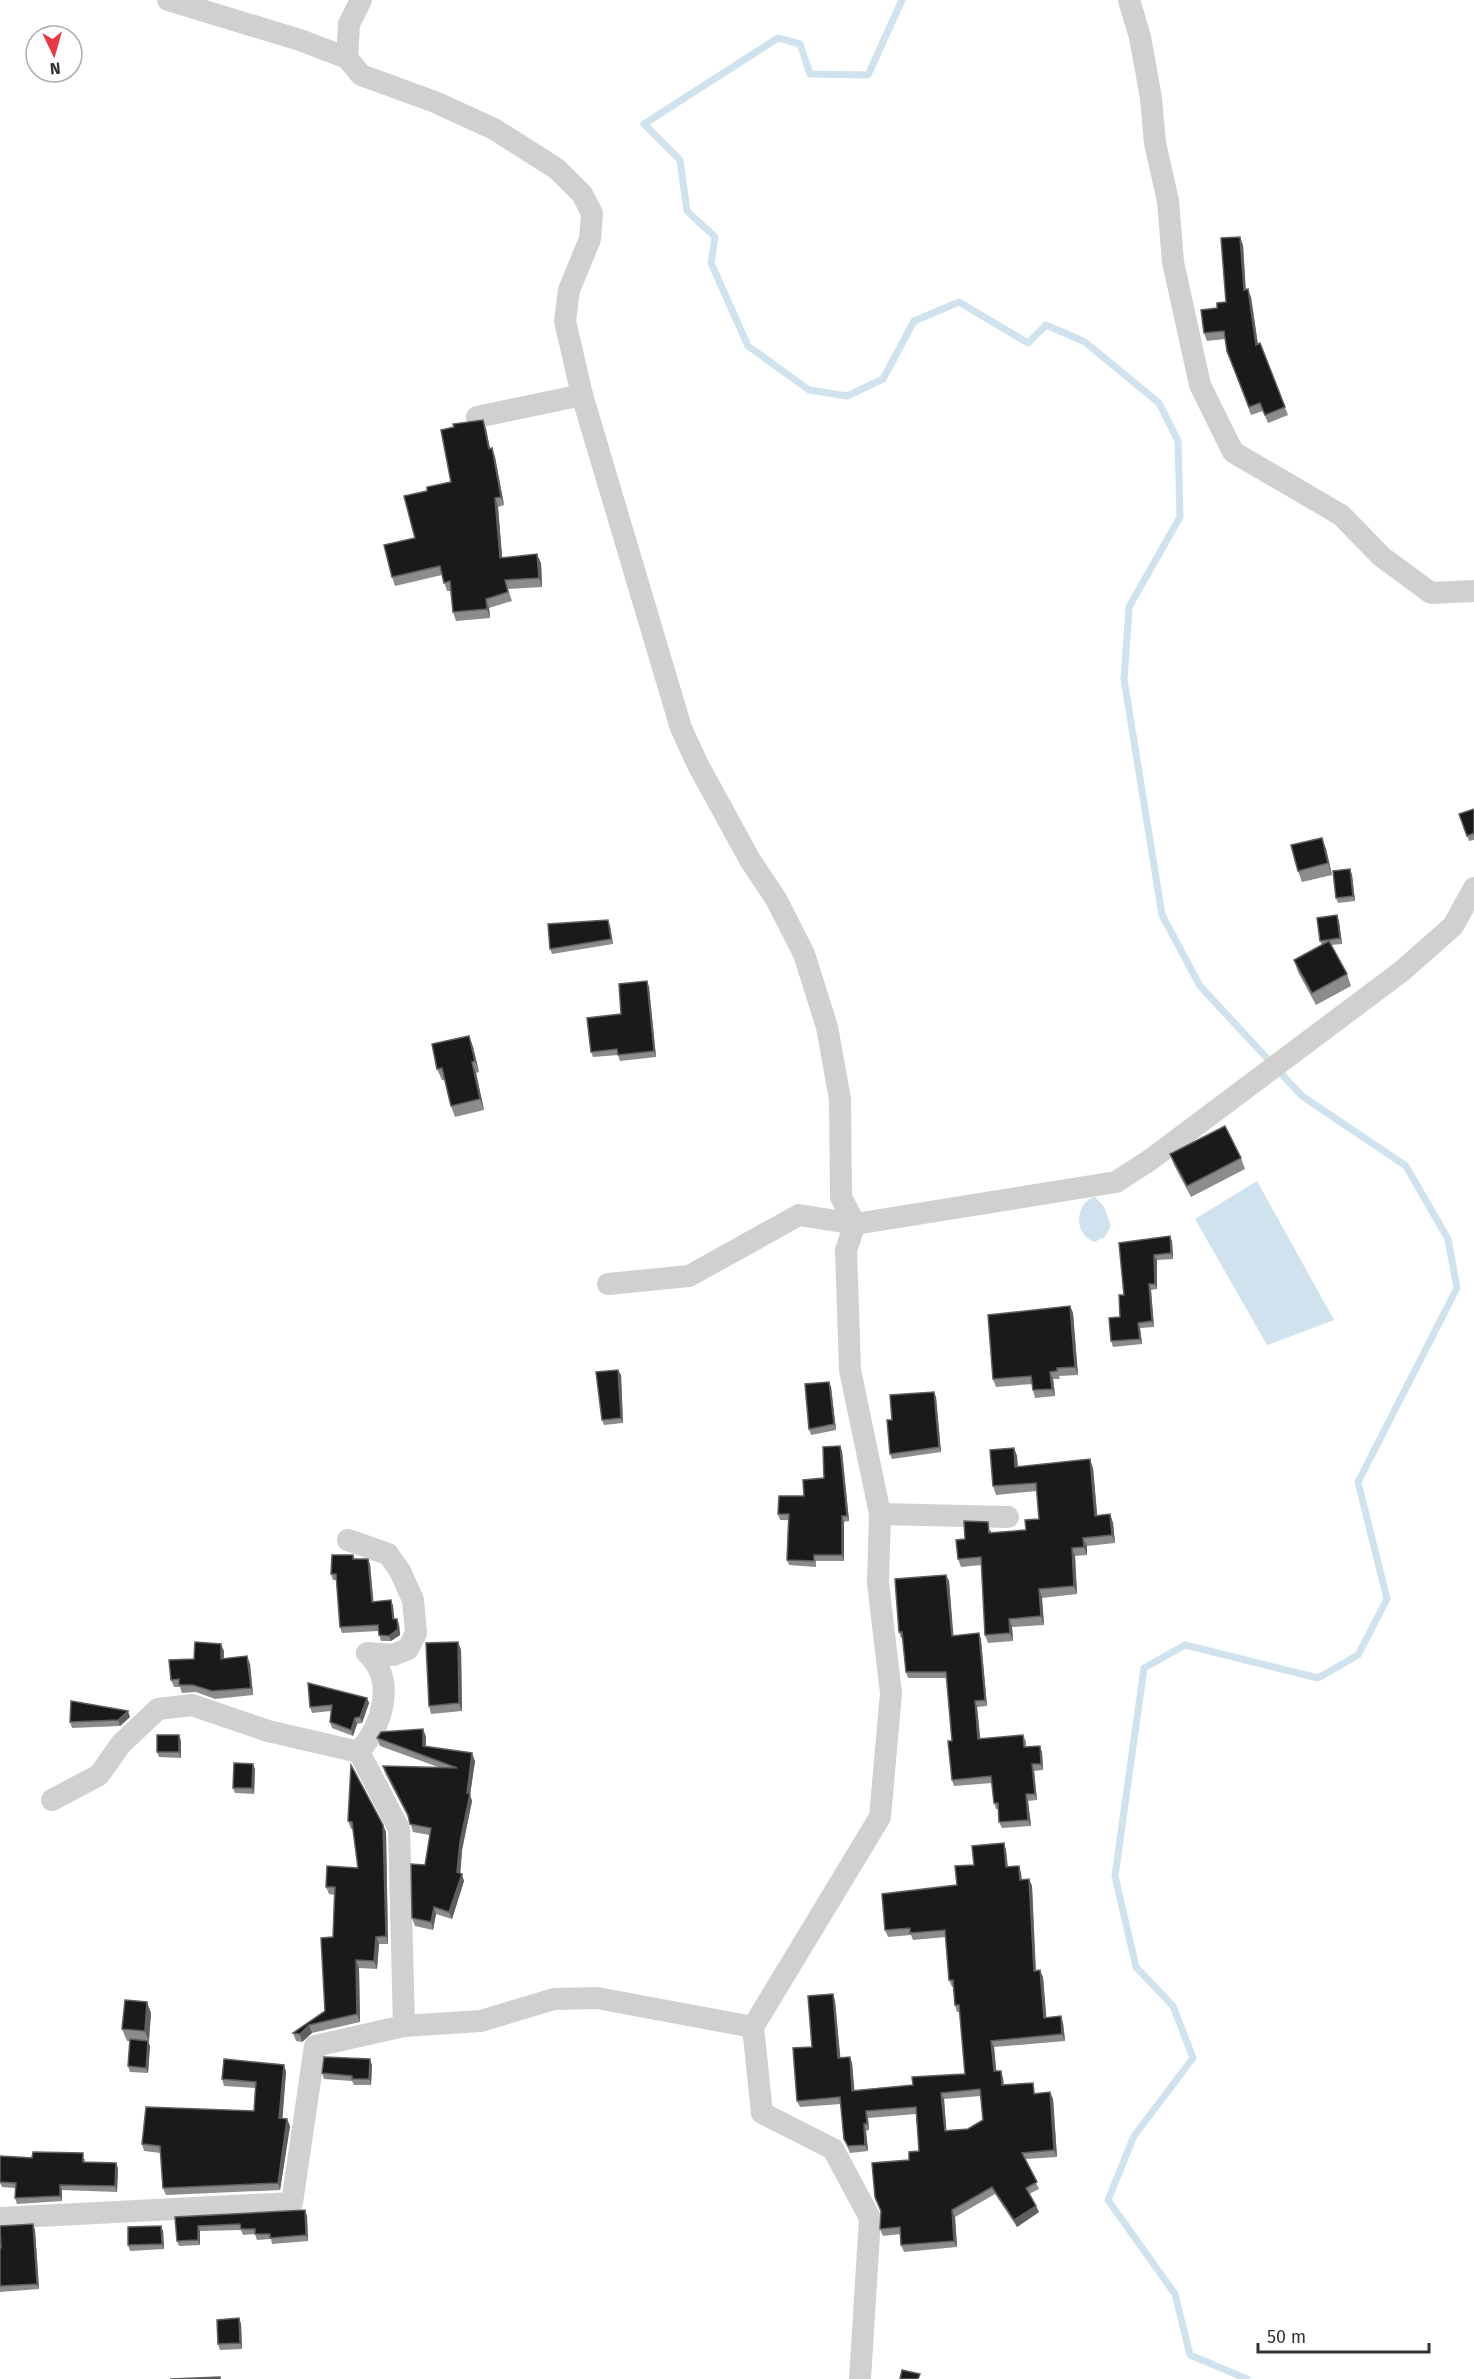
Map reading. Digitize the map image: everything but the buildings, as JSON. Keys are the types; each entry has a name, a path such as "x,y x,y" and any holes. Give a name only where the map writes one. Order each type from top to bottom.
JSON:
{"street":[{"path":"168,0 300,40 347,58 361,75 435,102 494,129 557,169 582,194 592,213 590,239 569,290 565,321 582,395 681,728 698,765 750,860 776,899 804,954 827,1027 840,1099 841,1197 855,1224 846,1250 850,1370 880,1514 878,1583 891,1693 880,1817 753,2027 762,2113 833,2149 870,2218 860,2379"},
{"path":"347,58 349,24 361,0"},
{"path":"1129,0 1140,37 1155,143 1168,201 1173,262 1200,385 1233,452 1341,515 1382,557 1431,593 1474,591"},
{"path":"477,417 582,395"},
{"path":"608,1284 690,1276 799,1215 855,1224 1116,1182 1150,1160 1402,971 1453,926 1474,888"},
{"path":"880,1514 1008,1517"},
{"path":"348,1540 388,1554 400,1571 413,1600 416,1633 408,1649 393,1655 367,1653 377,1662 382,1672 384,1702 374,1735 359,1752"},
{"path":"52,1800 99,1775 121,1744 158,1709 192,1705 268,1731 359,1752 399,1830 404,2026"},
{"path":"0,2218 292,2203 315,2046 404,2026 481,2020 554,1999 597,1998 753,2027"}],"water":[{"path":"1257,1181 1334,1320 1267,1345 1195,1219"},
{"path":"1095,1197 1104,1207 1111,1226 1105,1237 1094,1242 1083,1233 1079,1217 1086,1202"}],"waterway":[{"path":"902,0 868,75 810,74 800,44 778,38 644,124 680,160 687,211 715,237 711,263 748,346 809,390 847,396 883,379 914,321 959,302 1028,343 1046,325 1085,342 1159,403 1178,441 1180,517 1129,607 1124,679 1162,915 1200,986 1302,1096 1406,1166 1448,1239 1457,1288 1358,1482 1387,1599 1358,1655 1318,1678 1185,1645 1144,1668 1115,1876 1136,1967 1173,2006 1193,2058 1134,2136 1108,2200 1175,2294 1190,2355 1247,2379"}]}
